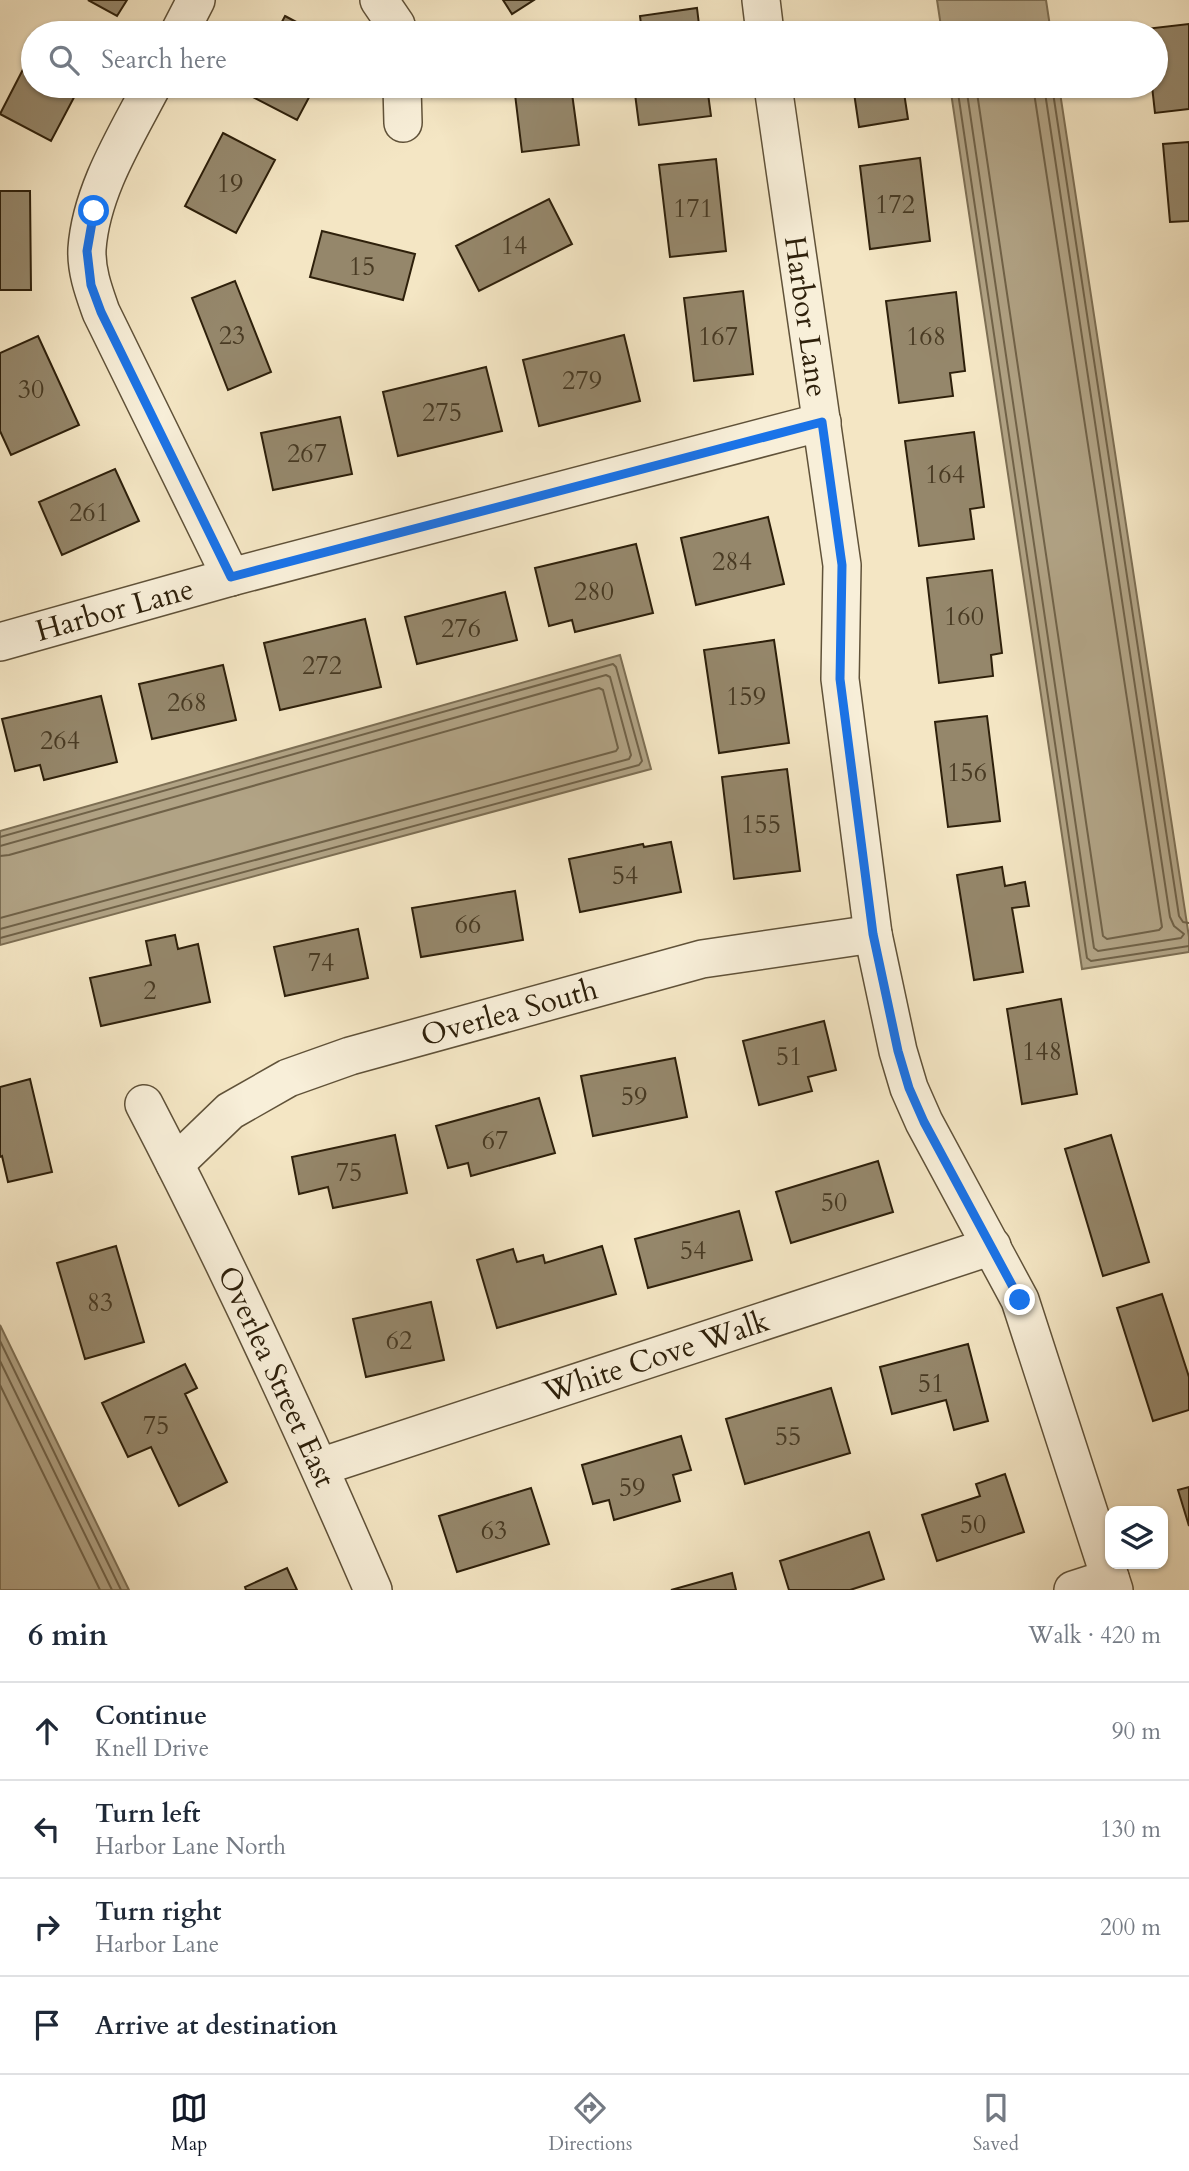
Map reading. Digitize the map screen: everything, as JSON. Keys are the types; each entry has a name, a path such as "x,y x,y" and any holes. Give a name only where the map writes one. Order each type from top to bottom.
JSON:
{"street":[{"path":"185,21 196,0"},
{"path":"379,0 393,21"},
{"path":"761,0 764,21"},
{"path":"146,98 117,154 94,211 87,251 91,285 101,312 231,577"},
{"path":"402,98 403,123"},
{"name":"Harbor Lane","path":"775,98 842,565 840,679 873,934 898,1051 909,1088 924,1122 1020,1300 1112,1584"},
{"name":"Harbor Lane","path":"0,642 231,577 822,422"},
{"name":"Overlea South","path":"175,1164 230,1111 288,1078 351,1056 702,959 873,934"},
{"name":"Overlea Street East","path":"144,1104 320,1467 373,1590"},
{"name":"White Cove Walk","path":"320,1467 992,1246"},
{"path":"1073,1590 1112,1584"}],"water":[{"path":"937,0 1046,0 1049,21 940,21"},
{"path":"952,98 1061,98 1189,937 1189,952 1082,969"},
{"path":"620,655 651,769 0,945 0,831"},
{"path":"0,1325 129,1590 0,1590"}],"building":[{"path":"88,0 127,0 117,16"},
{"path":"503,0 534,0 512,14"},
{"path":"697,8 699,21 641,21 640,16"},
{"path":"1189,24 1189,109 1155,113 1153,98 1168,98 1168,26"},
{"path":"21,73 21,98 74,98 51,141 0,114"},
{"path":"255,98 309,98 297,120"},
{"path":"515,98 573,98 579,145 522,152"},
{"path":"636,98 709,98 711,116 639,125"},
{"path":"855,98 905,98 908,119 859,127"},
{"path":"223,133 275,160 236,233 185,206"},
{"path":"1189,142 1189,221 1170,222 1163,144"},
{"path":"920,158 930,241 870,249 860,166"},
{"path":"716,159 726,251 670,257 659,165"},
{"path":"0,191 30,191 31,290 0,290"},
{"path":"549,199 572,244 479,291 456,246"},
{"path":"322,231 415,254 403,300 310,277"},
{"path":"235,281 271,372 228,390 192,298"},
{"path":"743,291 753,374 694,381 684,298"},
{"path":"956,292 965,371 950,373 953,396 899,403 886,301"},
{"path":"624,335 640,401 539,426 523,360"},
{"path":"38,336 79,425 11,455 0,431 0,353"},
{"path":"486,367 502,431 398,456 383,392"},
{"path":"340,417 352,474 273,490 261,433"},
{"path":"974,432 984,507 970,509 974,539 919,546 905,441"},
{"path":"115,469 139,521 62,555 39,502"},
{"path":"768,517 784,584 696,605 681,538"},
{"path":"636,544 653,613 575,632 572,620 549,626 535,568"},
{"path":"992,570 1002,653 991,655 993,676 939,683 927,578"},
{"path":"505,592 517,640 417,664 405,617"},
{"path":"365,619 381,687 280,710 264,643"},
{"path":"774,640 789,743 719,753 704,650"},
{"path":"223,665 236,720 152,739 139,684"},
{"path":"101,696 117,762 44,780 40,765 15,771 2,719"},
{"path":"987,716 1000,821 948,827 935,722"},
{"path":"787,769 800,871 734,879 722,777"},
{"path":"671,842 681,892 580,912 569,859 643,844 644,847"},
{"path":"1002,867 1005,886 1025,882 1029,906 1012,908 1023,972 974,980 957,875"},
{"path":"515,891 523,940 421,957 412,908"},
{"path":"358,929 368,978 285,996 274,947"},
{"path":"175,935 178,949 198,944 210,1002 101,1026 90,978 151,965 146,941"},
{"path":"1061,999 1077,1094 1022,1104 1007,1009"},
{"path":"824,1021 836,1070 808,1077 812,1091 759,1105 743,1041"},
{"path":"675,1058 687,1117 593,1136 581,1076"},
{"path":"30,1079 52,1172 8,1182 2,1156 0,1157 0,1087"},
{"path":"539,1098 555,1153 471,1176 468,1163 448,1168 436,1126"},
{"path":"395,1135 407,1193 333,1208 328,1187 299,1194 292,1157"},
{"path":"1111,1135 1149,1262 1103,1276 1065,1149"},
{"path":"878,1161 893,1212 791,1243 776,1192"},
{"path":"739,1211 752,1260 648,1288 635,1239"},
{"path":"116,1246 144,1342 85,1359 57,1263"},
{"path":"602,1246 616,1294 497,1328 477,1260 513,1249 517,1262 543,1255 545,1263"},
{"path":"1162,1294 1189,1377 1189,1410 1153,1421 1117,1308"},
{"path":"431,1302 444,1360 366,1377 353,1319"},
{"path":"968,1344 988,1421 954,1430 946,1400 892,1414 880,1367"},
{"path":"185,1364 197,1388 185,1394 227,1482 179,1506 151,1447 128,1457 102,1403"},
{"path":"831,1388 850,1453 745,1484 726,1419"},
{"path":"681,1436 691,1470 673,1475 680,1501 614,1520 609,1500 593,1504 582,1465"},
{"path":"1005,1474 1024,1532 937,1561 922,1515 980,1496 976,1484"},
{"path":"1189,1487 1189,1526 1178,1490"},
{"path":"531,1488 549,1544 457,1572 439,1516"},
{"path":"869,1532 884,1579 850,1590 789,1590 780,1561"},
{"path":"287,1568 297,1590 246,1590 245,1587"},
{"path":"732,1573 736,1590 671,1590"}],"route":[{"path":"94,211 87,251 91,285 101,312 231,577 822,422 842,565 840,679 873,934 898,1051 909,1088 924,1122 1020,1300"}]}
